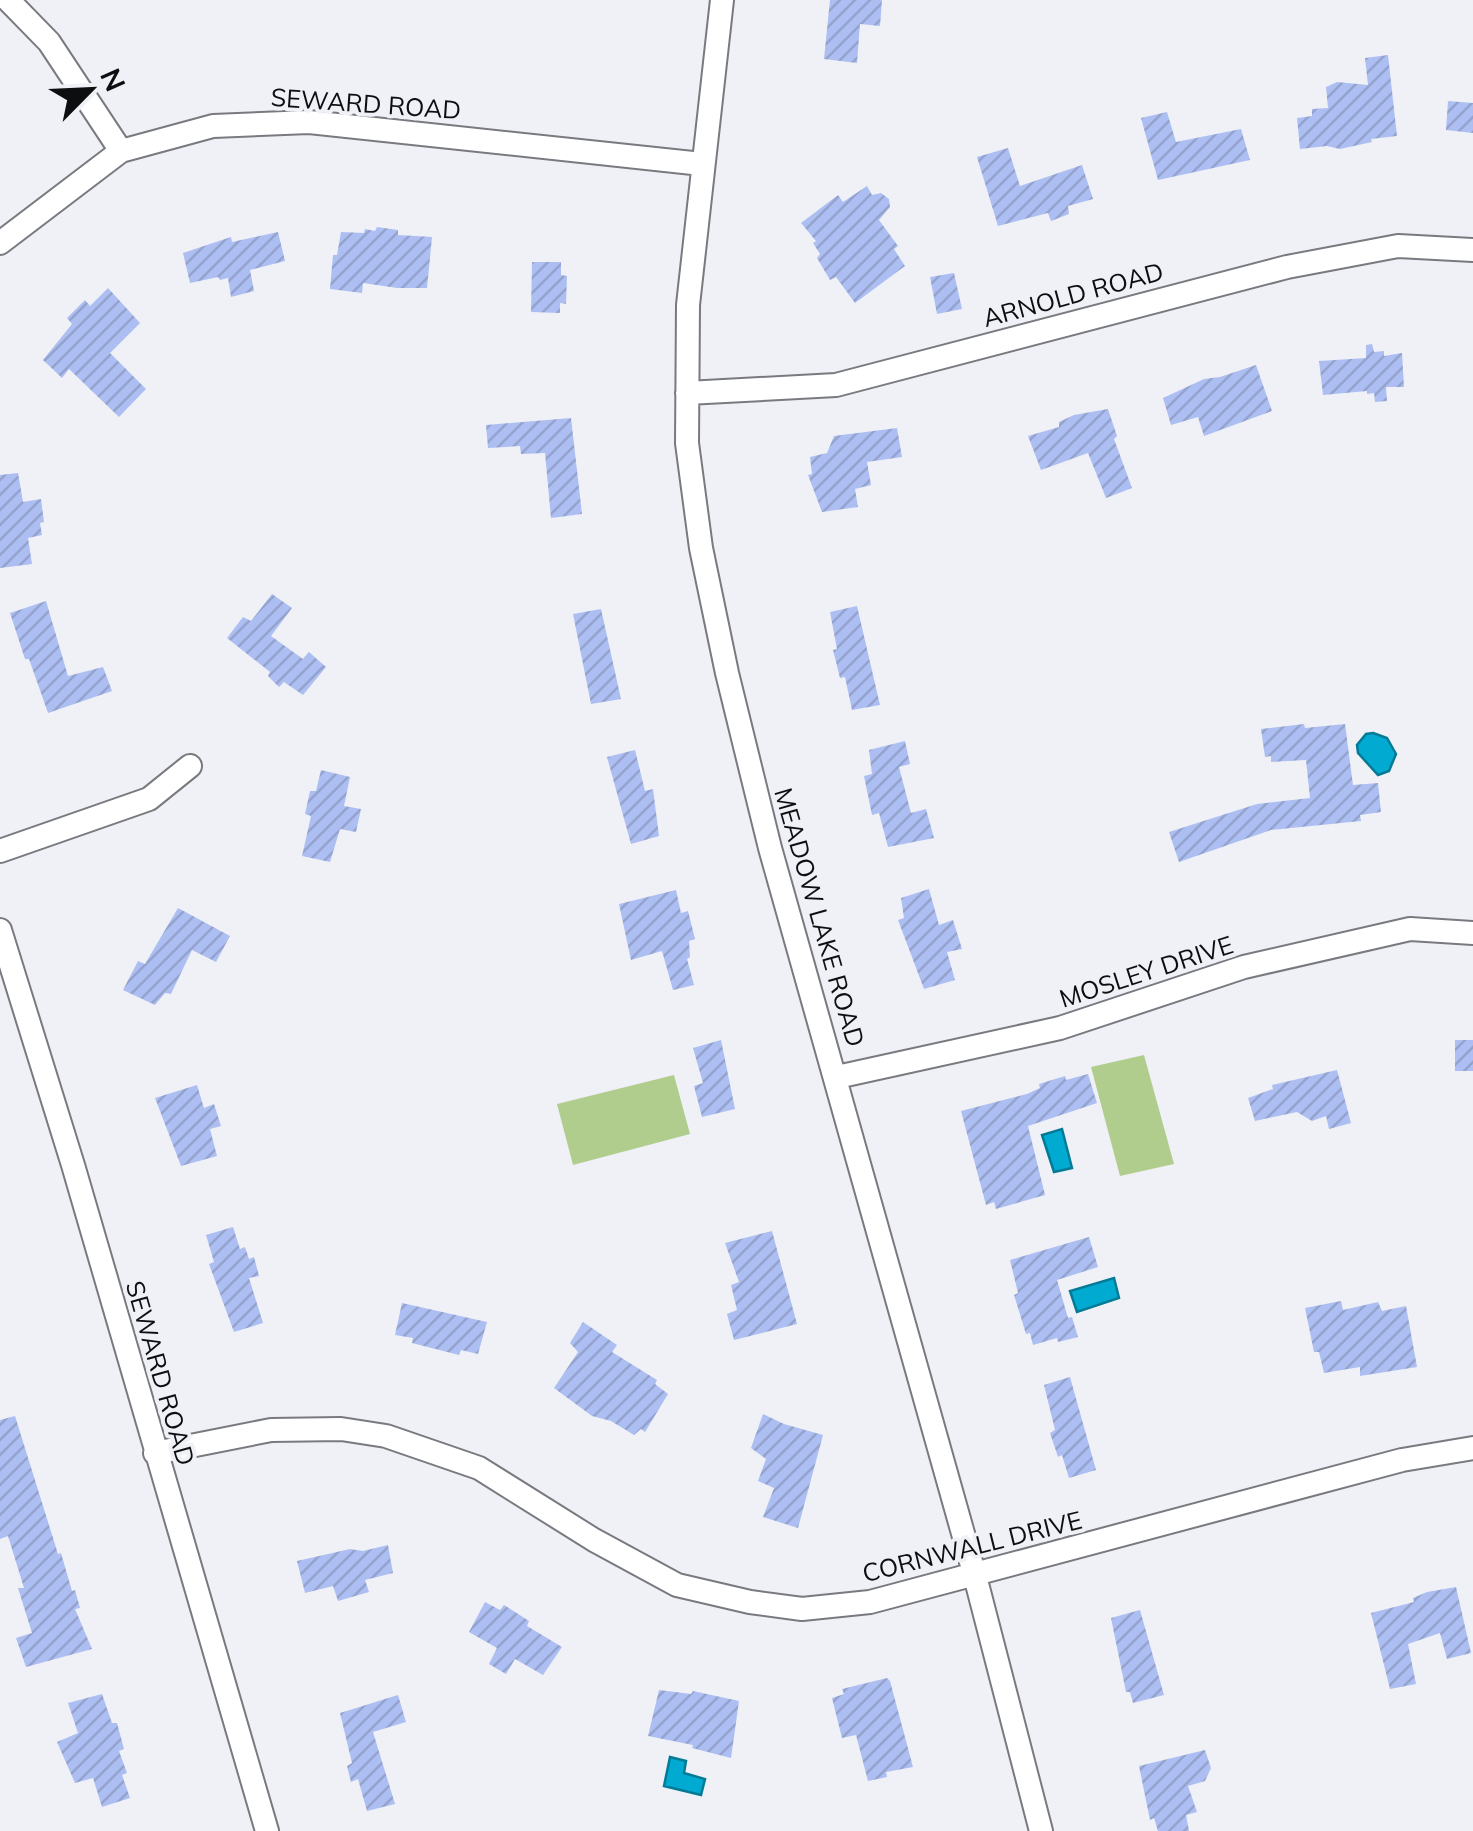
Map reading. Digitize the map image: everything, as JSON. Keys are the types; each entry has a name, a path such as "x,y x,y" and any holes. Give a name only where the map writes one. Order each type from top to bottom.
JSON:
{"street":[{"path":"8,0 50,42 120,151"},
{"name":"MEADOW LAKE ROAD","path":"722,0 688,306 687,443 701,548 770,848 975,1576 1041,1831"},
{"name":"SEWARD ROAD","path":"0,243 120,151 213,126 309,122 702,164"},
{"name":"ARNOLD ROAD","path":"687,393 836,385 1287,267 1398,246 1473,250"},
{"path":"0,852 149,799 190,766"},
{"name":"MOSLEY DRIVE","path":"836,1077 1060,1028 1244,967 1410,929 1473,933"},
{"name":"SEWARD ROAD","path":"0,930 73,1165 267,1831"},
{"name":"CORNWALL DRIVE","path":"155,1453 271,1430 341,1429 386,1436 478,1468 594,1540 677,1585 750,1602 802,1608 870,1602 1402,1460 1473,1448"}],"green space":[{"path":"1144,1055 1174,1164 1120,1176 1091,1067"},
{"path":"674,1075 690,1134 573,1165 557,1104"}],"water":[{"path":"1366,734 1387,738 1396,754 1389,771 1378,775 1358,753 1357,745"},
{"path":"1062,1129 1072,1168 1054,1172 1042,1135"},
{"path":"1114,1278 1119,1298 1077,1312 1070,1291"},
{"path":"670,1757 686,1761 684,1773 705,1779 701,1795 664,1786"}],"building":[{"path":"830,0 882,0 880,26 860,24 857,63 824,59"},
{"path":"1388,55 1397,136 1340,149 1300,149 1297,118 1312,116 1312,109 1328,108 1326,87 1337,82 1368,85 1365,58"},
{"path":"1448,101 1473,103 1473,133 1446,130"},
{"path":"1167,112 1176,142 1241,129 1250,160 1158,180 1141,118"},
{"path":"1008,148 1020,186 1082,165 1093,199 1068,206 1069,214 1051,221 1048,213 998,226 977,157"},
{"path":"867,186 872,195 881,193 889,199 890,207 879,220 898,246 894,249 905,266 855,303 836,277 830,280 817,258 820,254 813,243 816,241 801,223 838,195 843,202"},
{"path":"377,227 398,230 398,235 432,237 427,288 363,283 362,293 330,289 333,255 337,255 341,232 364,233 365,229 375,231"},
{"path":"278,232 285,261 250,270 254,291 231,297 228,278 190,283 183,253 231,237 232,242"},
{"path":"532,262 561,262 561,275 567,276 566,304 560,303 560,313 531,312"},
{"path":"954,273 962,309 937,314 930,277"},
{"path":"108,288 140,323 110,353 146,389 119,417 69,369 62,378 43,360 72,324 67,318 85,300 90,306"},
{"path":"1372,344 1374,352 1384,351 1384,356 1402,353 1404,387 1386,387 1387,401 1375,402 1374,393 1367,391 1323,395 1319,361 1366,358 1366,345"},
{"path":"1256,365 1272,411 1204,436 1198,417 1171,425 1163,398 1204,379"},
{"path":"1108,409 1132,488 1106,498 1088,453 1041,470 1028,436 1059,427 1059,422 1074,415"},
{"path":"571,418 582,514 551,518 545,453 521,454 520,446 488,448 486,425"},
{"path":"897,428 902,457 867,462 871,485 855,489 858,507 822,512 808,475 812,474 810,457 827,453 834,436"},
{"path":"18,473 23,502 41,499 42,535 28,538 32,564 0,568 0,475"},
{"path":"272,594 292,608 271,636 303,659 309,652 326,667 303,695 284,682 279,687 268,676 270,672 227,638 243,617 251,621"},
{"path":"46,601 68,676 103,667 112,691 48,713 10,613"},
{"path":"857,606 880,705 852,710 845,677 840,678 833,650 837,649 830,612"},
{"path":"601,609 621,699 591,704 573,614"},
{"path":"1304,724 1305,728 1345,724 1353,785 1378,783 1381,812 1360,815 1361,821 1271,830 1179,862 1169,832 1257,804 1310,798 1306,760 1271,762 1271,756 1265,757 1261,729"},
{"path":"905,741 910,764 899,767 911,813 926,809 934,838 888,847 879,813 872,815 864,776 872,774 869,750"},
{"path":"635,750 645,791 653,789 659,836 631,844 607,757"},
{"path":"321,770 350,777 344,806 361,809 356,832 340,829 330,862 302,856 311,816 305,814 310,791 316,791"},
{"path":"929,889 939,925 953,920 962,949 947,952 955,980 924,989 898,920 904,918 901,898"},
{"path":"676,890 681,913 688,911 695,939 689,941 687,959 694,985 673,990 662,951 631,960 619,904"},
{"path":"178,908 230,936 216,962 192,950 171,994 165,993 155,1005 123,990 138,961 145,964"},
{"path":"721,1040 735,1109 702,1117 694,1086 703,1083 693,1048"},
{"path":"1455,1040 1473,1040 1473,1071 1455,1071"},
{"path":"1337,1070 1351,1123 1329,1129 1326,1116 1312,1121 1297,1112 1255,1121 1248,1098 1273,1089 1272,1085"},
{"path":"1088,1074 1097,1103 1028,1126 1045,1195 996,1209 994,1202 986,1205 961,1111 1027,1094 1040,1088 1039,1084 1065,1076 1066,1080"},
{"path":"197,1085 204,1108 214,1104 221,1126 210,1129 217,1156 181,1166 155,1098"},
{"path":"233,1227 240,1249 245,1247 249,1259 254,1257 259,1276 249,1278 263,1323 234,1332 209,1264 214,1262 206,1235"},
{"path":"772,1231 797,1324 734,1340 727,1314 737,1310 731,1285 739,1282 725,1243"},
{"path":"1089,1237 1098,1267 1057,1280 1078,1337 1033,1345 1014,1295 1018,1293 1010,1260"},
{"path":"1341,1301 1343,1310 1378,1302 1382,1311 1406,1306 1417,1367 1360,1376 1360,1367 1324,1373 1319,1352 1314,1352 1305,1308"},
{"path":"402,1303 487,1322 478,1354 461,1350 459,1355 395,1335"},
{"path":"583,1322 617,1345 612,1352 657,1380 655,1384 668,1394 645,1432 641,1429 634,1435 611,1421 592,1416 554,1388 578,1352 570,1343"},
{"path":"1070,1377 1096,1470 1069,1478 1050,1433 1055,1430 1044,1385"},
{"path":"763,1414 823,1435 798,1528 763,1517 774,1488 758,1481 766,1459 751,1448"},
{"path":"15,1416 58,1554 61,1553 72,1591 75,1590 80,1608 75,1609 92,1649 26,1667 16,1638 32,1633 18,1588 24,1588 8,1536 0,1539 0,1420"},
{"path":"388,1545 393,1573 365,1580 369,1592 338,1601 333,1586 305,1593 297,1561"},
{"path":"1456,1587 1471,1653 1447,1659 1440,1633 1408,1644 1416,1684 1390,1689 1371,1613 1414,1602 1413,1598 1427,1592"},
{"path":"485,1602 500,1610 504,1605 529,1621 527,1626 562,1647 543,1675 515,1659 506,1674 489,1664 497,1648 469,1632"},
{"path":"1140,1610 1164,1695 1133,1703 1130,1692 1126,1692 1111,1618"},
{"path":"887,1678 913,1767 886,1772 887,1777 868,1781 856,1735 842,1738 832,1698 844,1694 842,1689"},
{"path":"659,1690 691,1694 693,1691 739,1701 731,1758 648,1736"},
{"path":"102,1694 112,1723 117,1723 124,1749 119,1751 130,1798 102,1807 93,1778 75,1783 57,1742 78,1733 68,1703"},
{"path":"398,1695 406,1722 373,1732 395,1804 367,1811 358,1779 351,1782 347,1766 352,1763 340,1713"},
{"path":"1205,1750 1211,1768 1205,1781 1188,1786 1197,1812 1186,1815 1189,1831 1158,1831 1154,1818 1150,1820 1139,1766"}]}
